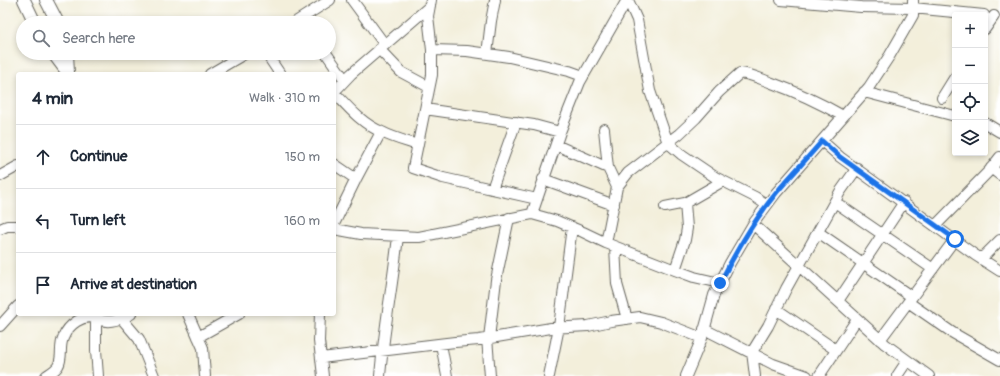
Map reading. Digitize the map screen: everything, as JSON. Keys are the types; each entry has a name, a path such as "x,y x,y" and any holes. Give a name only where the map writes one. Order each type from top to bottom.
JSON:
{"main road":[{"path":"24,0 32,16"},
{"path":"46,0 54,16"},
{"path":"58,60 67,72"},
{"path":"68,60 69,72"}],"street":[{"path":"308,16 330,0"},
{"path":"352,0 382,47 401,72 429,87"},
{"path":"487,54 490,21 495,0"},
{"path":"532,214 569,107 583,76 628,0"},
{"path":"628,0 637,20 650,91 668,143 681,154 723,181 755,197 767,205"},
{"path":"781,0 861,7 913,4 991,16"},
{"path":"336,90 431,3"},
{"path":"431,3 428,16 432,50 432,75 413,168 443,178 537,199"},
{"path":"686,376 703,333 714,294 753,224 767,205 864,92 890,56 913,15 913,4"},
{"path":"432,50 509,57 583,76"},
{"path":"214,72 234,60"},
{"path":"271,60 279,72"},
{"path":"331,60 345,80"},
{"path":"627,319 617,284 610,245 617,187 628,173 668,143 696,118 718,92 740,73 749,74 798,93 821,103 843,116"},
{"path":"942,98 952,82"},
{"path":"864,92 952,115"},
{"path":"336,94 358,117 382,132 418,145"},
{"path":"425,109 534,125 560,132"},
{"path":"492,189 516,122"},
{"path":"988,125 1000,132"},
{"path":"604,129 608,168 617,187"},
{"path":"336,220 356,179 382,132"},
{"path":"822,141 840,157 981,259 1000,271"},
{"path":"556,145 608,168"},
{"path":"936,225 1000,157"},
{"path":"336,165 356,179"},
{"path":"0,176 16,167"},
{"path":"755,376 752,352 768,326 799,265 834,202 857,168"},
{"path":"991,168 1000,175"},
{"path":"543,179 614,205"},
{"path":"665,207 685,203 723,181"},
{"path":"834,202 933,269"},
{"path":"838,301 904,202"},
{"path":"675,270 686,240 687,228 685,203"},
{"path":"336,229 361,234 419,237 532,214 572,227 610,245 694,277 720,283"},
{"path":"490,376 488,338 496,280 509,218"},
{"path":"753,224 880,340 929,376"},
{"path":"1,226 16,226"},
{"path":"548,376 559,327 572,227"},
{"path":"818,232 863,263 953,333 1000,360"},
{"path":"380,376 382,351 398,236"},
{"path":"880,340 955,239"},
{"path":"981,259 1000,240"},
{"path":"0,326 16,308"},
{"path":"776,309 836,350"},
{"path":"46,376 53,372 58,366 63,339 67,331 83,317 95,317 111,322 127,316 139,339 154,376"},
{"path":"189,316 202,348 205,376"},
{"path":"198,337 235,316"},
{"path":"320,316 319,341 323,376"},
{"path":"95,317 98,376"},
{"path":"321,358 488,338 559,327 588,326 640,317 703,333 752,352 773,364 807,376"},
{"path":"819,376 857,318"},
{"path":"441,344 447,376"},
{"path":"897,376 907,361"}],"route":[{"path":"720,283 755,221 776,193 822,141 840,157 955,239"}]}
